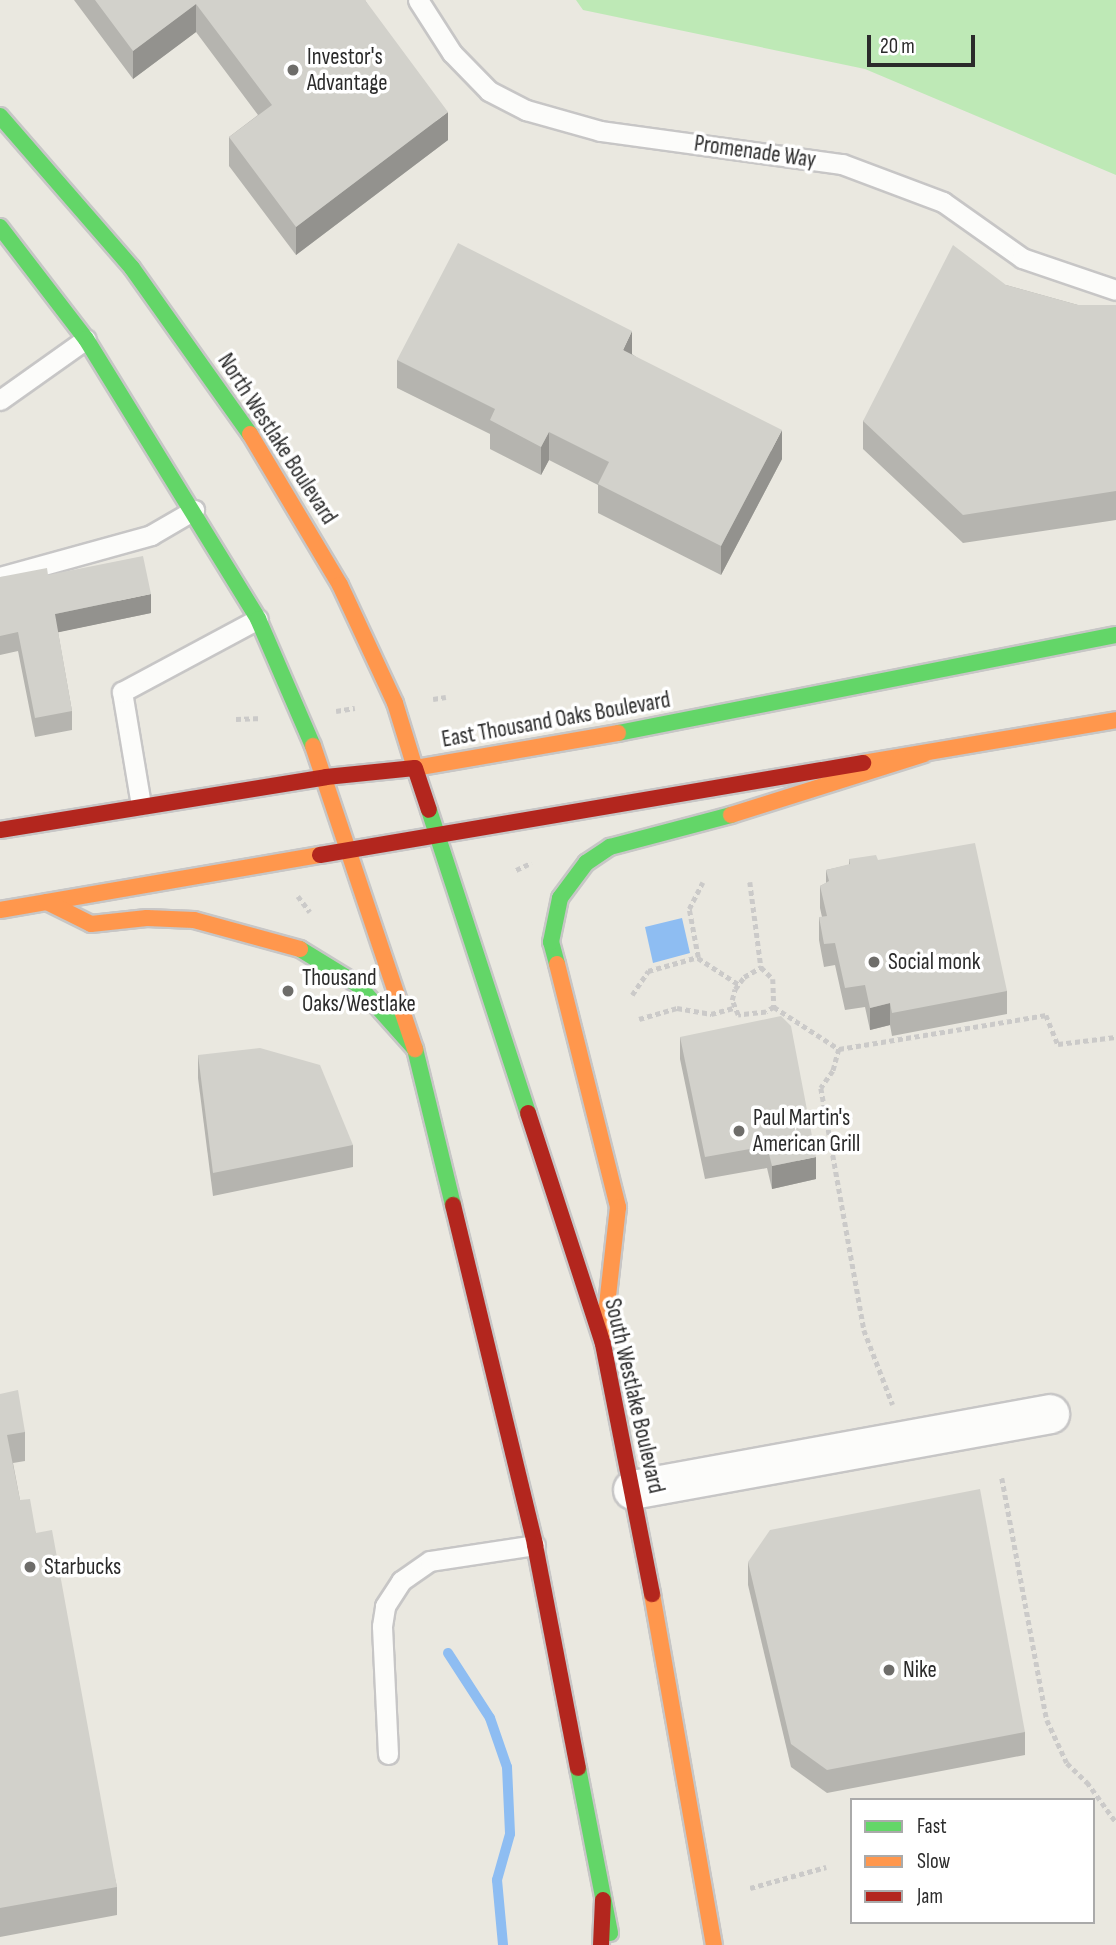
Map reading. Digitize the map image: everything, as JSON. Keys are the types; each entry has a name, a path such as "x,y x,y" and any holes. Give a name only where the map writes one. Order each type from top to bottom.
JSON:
{"main road":[{"name":"North Westlake Boulevard","path":"0,116 132,268 273,468 340,585 395,703 434,834"},
{"path":"0,227 86,339 194,510 258,619 326,777 352,848 415,1049 535,1545 612,1945"},
{"name":"East Thousand Oaks Boulevard","path":"0,830 326,777 487,759 1116,635"},
{"path":"0,910 1116,720"},
{"path":"603,1344 618,1207 551,942 560,898 586,863 610,847 781,802 924,754"},
{"name":"South Westlake Boulevard","path":"434,834 603,1344 634,1490 714,1945"},
{"path":"47,902 91,924 147,918 194,920 250,932 308,952 357,985 415,1049"},
{"path":"601,1945 603,1900"}],"street":[{"path":"634,1490 1050,1414"}],"lane":[{"name":"Promenade Way","path":"418,0 452,52 480,81 526,110 600,131 842,164 943,202 1022,258 1116,290"},
{"path":"0,400 86,339"},
{"path":"0,577 151,535 194,510"},
{"path":"141,805 122,692 258,619"},
{"path":"388,1754 382,1626 385,1606 401,1581 430,1561 535,1545"}],"path":[{"path":"516,870 531,863"},
{"path":"750,882 761,967 773,979 774,1007"},
{"path":"703,883 688,909 698,957 738,984"},
{"path":"293,890 314,917"},
{"path":"632,995 648,971 698,957"},
{"path":"733,1008 738,984 761,967"},
{"path":"639,1019 677,1009 711,1014 733,1008 747,1017 774,1007"},
{"path":"774,1007 839,1049 1046,1015 1058,1044 1116,1037"},
{"path":"839,1049 833,1071 821,1088 864,1330 888,1400 895,1407 908,1404"},
{"path":"1002,1478 1047,1720 1067,1763 1087,1782 1116,1822"},
{"path":"750,1888 826,1867"}],"green space":[{"path":"576,0 1116,0 1116,175 865,69 583,10"}],"water":[{"path":"682,918 690,953 653,963 645,927"}],"building":[{"path":"95,0 365,0 448,112 296,227 229,137 272,105 196,4 133,51"},
{"path":"458,243 632,331 623,350 782,430 721,546 598,484 609,462 549,432 541,447 490,420 495,409 397,360"},
{"path":"953,245 1006,285 1078,305 1116,305 1116,491 963,515 863,421"},
{"path":"143,556 151,594 55,614 72,711 35,718 18,632 0,636 0,577 47,568 48,575"},
{"path":"975,843 1007,991 892,1013 890,1003 870,1008 865,985 845,988 835,943 824,944 819,917 827,916 820,886 829,881 826,870 850,864 849,859 876,855 878,860"},
{"path":"781,1016 791,1026 816,1157 772,1166 767,1146 705,1157 680,1037"},
{"path":"260,1048 320,1065 353,1145 213,1173 198,1055"},
{"path":"18,1390 25,1432 7,1435 20,1500 30,1499 36,1533 52,1530 117,1887 0,1908 0,1394"},
{"name":"Nike","path":"980,1489 1025,1732 827,1770 791,1744 748,1562 770,1530"}],"waterway":[{"path":"448,1653 490,1718 507,1767 510,1834 497,1880 503,1945"}],"traffic: fast":[{"path":"0,116 132,268 250,434"},
{"path":"0,227 86,339 258,619 313,746"},
{"path":"618,733 1116,635"},
{"path":"429,810 528,1113"},
{"path":"557,964 551,942 560,898 586,863 610,847 731,815"},
{"path":"300,949 357,984 415,1049 453,1205"},
{"path":"578,1768 610,1933"}],"traffic: slow":[{"path":"250,434 340,585 395,703 415,768 618,733"},
{"path":"863,763 1116,720"},
{"path":"313,746 415,1049"},
{"path":"731,815 924,754"},
{"path":"47,902 320,855"},
{"path":"0,910 47,902 91,924 147,918 194,920 300,949"},
{"path":"557,964 618,1207 604,1332"},
{"path":"652,1594 714,1945"}],"traffic: jam":[{"path":"320,855 863,763"},
{"path":"0,830 326,777 415,768 429,810"},
{"path":"528,1113 603,1344 652,1594"},
{"path":"453,1205 535,1545 578,1768"},
{"path":"601,1945 603,1900"}],"place":[{"name":"Investor's Advantage","path":"293,70"},
{"name":"Social monk","path":"874,962"},
{"name":"Thousand Oaks/Westlake","path":"288,991"},
{"name":"Paul Martin's American Grill","path":"739,1131"},
{"name":"Starbucks","path":"30,1567"},
{"name":"Nike","path":"889,1670"}]}
